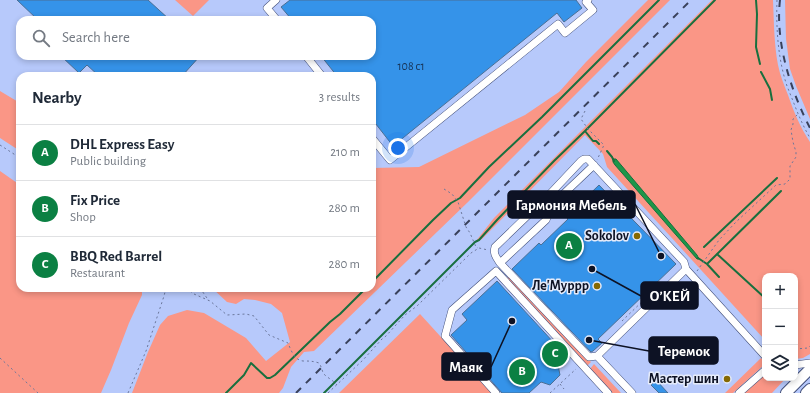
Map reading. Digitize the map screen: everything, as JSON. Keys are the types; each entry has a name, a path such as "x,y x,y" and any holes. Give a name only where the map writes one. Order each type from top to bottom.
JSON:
{"highway":[{"path":"786,393 810,369"},
{"path":"806,393 810,389"}],"lane":[{"path":"274,16 267,8 276,0"},
{"path":"376,143 390,160 558,24 565,33 593,10 586,2 588,0"},
{"path":"309,60 319,72"},
{"path":"686,269 597,356 589,357 500,263 494,256 494,251 495,247 549,195 581,161 588,159 684,262 686,269 762,353"},
{"path":"500,263 546,220 553,204 594,165"},
{"path":"496,393 445,336 452,310 496,271 608,393"},
{"path":"597,356 632,393"},
{"path":"798,364 810,362"},
{"path":"739,393 762,373"}],"path":[{"path":"777,0 776,14 780,57 788,88 798,114 810,138"},
{"path":"585,111 582,119 588,129 604,145 594,165"},
{"path":"696,271 736,222 776,185 785,184 790,179 790,166 796,157 796,152 792,142 791,130 793,119 798,114"},
{"path":"0,145 16,155"},
{"path":"444,189 452,194 458,202 466,227 476,246 488,250"},
{"path":"328,393 363,360 405,315 417,306 471,253 479,248"},
{"path":"128,393 146,351 165,292"},
{"path":"191,292 210,301"},
{"path":"203,292 210,301 227,315 246,314 254,316 269,335 288,342 294,357 301,361 319,362 324,373 337,385"},
{"path":"798,349 808,348 810,346"},
{"path":"0,358 38,393"},
{"path":"550,393 581,364"},
{"path":"560,384 564,389"}],"shaded area":[{"path":"175,0 209,0 193,16"},
{"path":"648,0 670,0 468,202 376,291 376,168 419,167 525,115 559,92 586,62"},
{"path":"712,0 773,0 775,41 779,69 795,113 810,142 810,354 803,358 798,359 798,273 762,273 762,337 607,167 603,154 585,135 482,239 477,242 476,241 494,218"},
{"path":"785,0 810,0 810,119 790,69 786,39"},
{"path":"0,91 16,101 16,148 0,138"},
{"path":"613,159 616,159 699,259 697,259 615,165"},
{"path":"0,171 16,182 16,292 142,292 142,295 101,393 0,393"},
{"path":"507,278 511,278 591,362 587,366"},
{"path":"216,292 375,292 314,351 304,352 291,367 283,388 279,393 132,393 160,325 168,316 187,310 204,313 246,338 266,361 290,342 282,313 271,304 244,299 236,304 227,302"},
{"path":"420,314 492,393 339,393"},
{"path":"761,358 762,359 762,367 733,393 725,393"},
{"path":"594,364 621,393 612,393 590,369"},
{"path":"762,377 762,381 783,381 772,393 744,393"}],"building":[{"path":"17,0 148,0 166,16 34,16"},
{"path":"290,0 576,0 582,8 564,22 557,13 393,146 376,124 376,72 334,72 324,60 376,60 376,16 289,16 281,7"},
{"path":"65,60 196,60 186,72 95,72 87,65 80,72 78,72"},
{"path":"599,185 676,264 598,339 602,343 591,352 512,269 539,243 541,245 568,219 566,217"},
{"path":"497,281 567,357 558,365 560,375 550,385 541,382 529,393 502,393 451,335 467,320 462,314"},
{"path":"656,380 668,393 659,393 651,385"}],"waterway":[{"path":"376,278 433,220 451,203 460,198 489,167 542,117 659,0"},
{"path":"324,393 475,242 479,240 554,161 715,0"},
{"path":"756,0 756,47 760,64"},
{"path":"761,72 770,89 772,100"},
{"path":"585,131 593,141 596,141 599,144"},
{"path":"607,151 614,161"},
{"path":"704,247 777,178"},
{"path":"719,277 707,264 781,191"},
{"path":"717,254 762,295"},
{"path":"698,258 707,264"},
{"path":"226,393 244,375 251,363 267,378 275,375 362,292"}],"railway":[{"path":"296,393 691,0"},
{"path":"780,0 779,16 782,50 791,83 810,128"}],"place":[{"name":"Sokolov","path":"637,236"},
{"name":"DHL Express Easy","path":"569,246"},
{"name":"Гармония Мебель","path":"661,256"},
{"name":"О’КЕЙ","path":"592,269"},
{"name":"Ле'Муррр","path":"597,286"},
{"name":"Маяк","path":"512,321"},
{"name":"Теремок","path":"589,340"},
{"name":"BBQ Red Barrel","path":"555,354"},
{"name":"Fix Price","path":"522,372"},
{"name":"Мастер шин","path":"727,379"}]}
